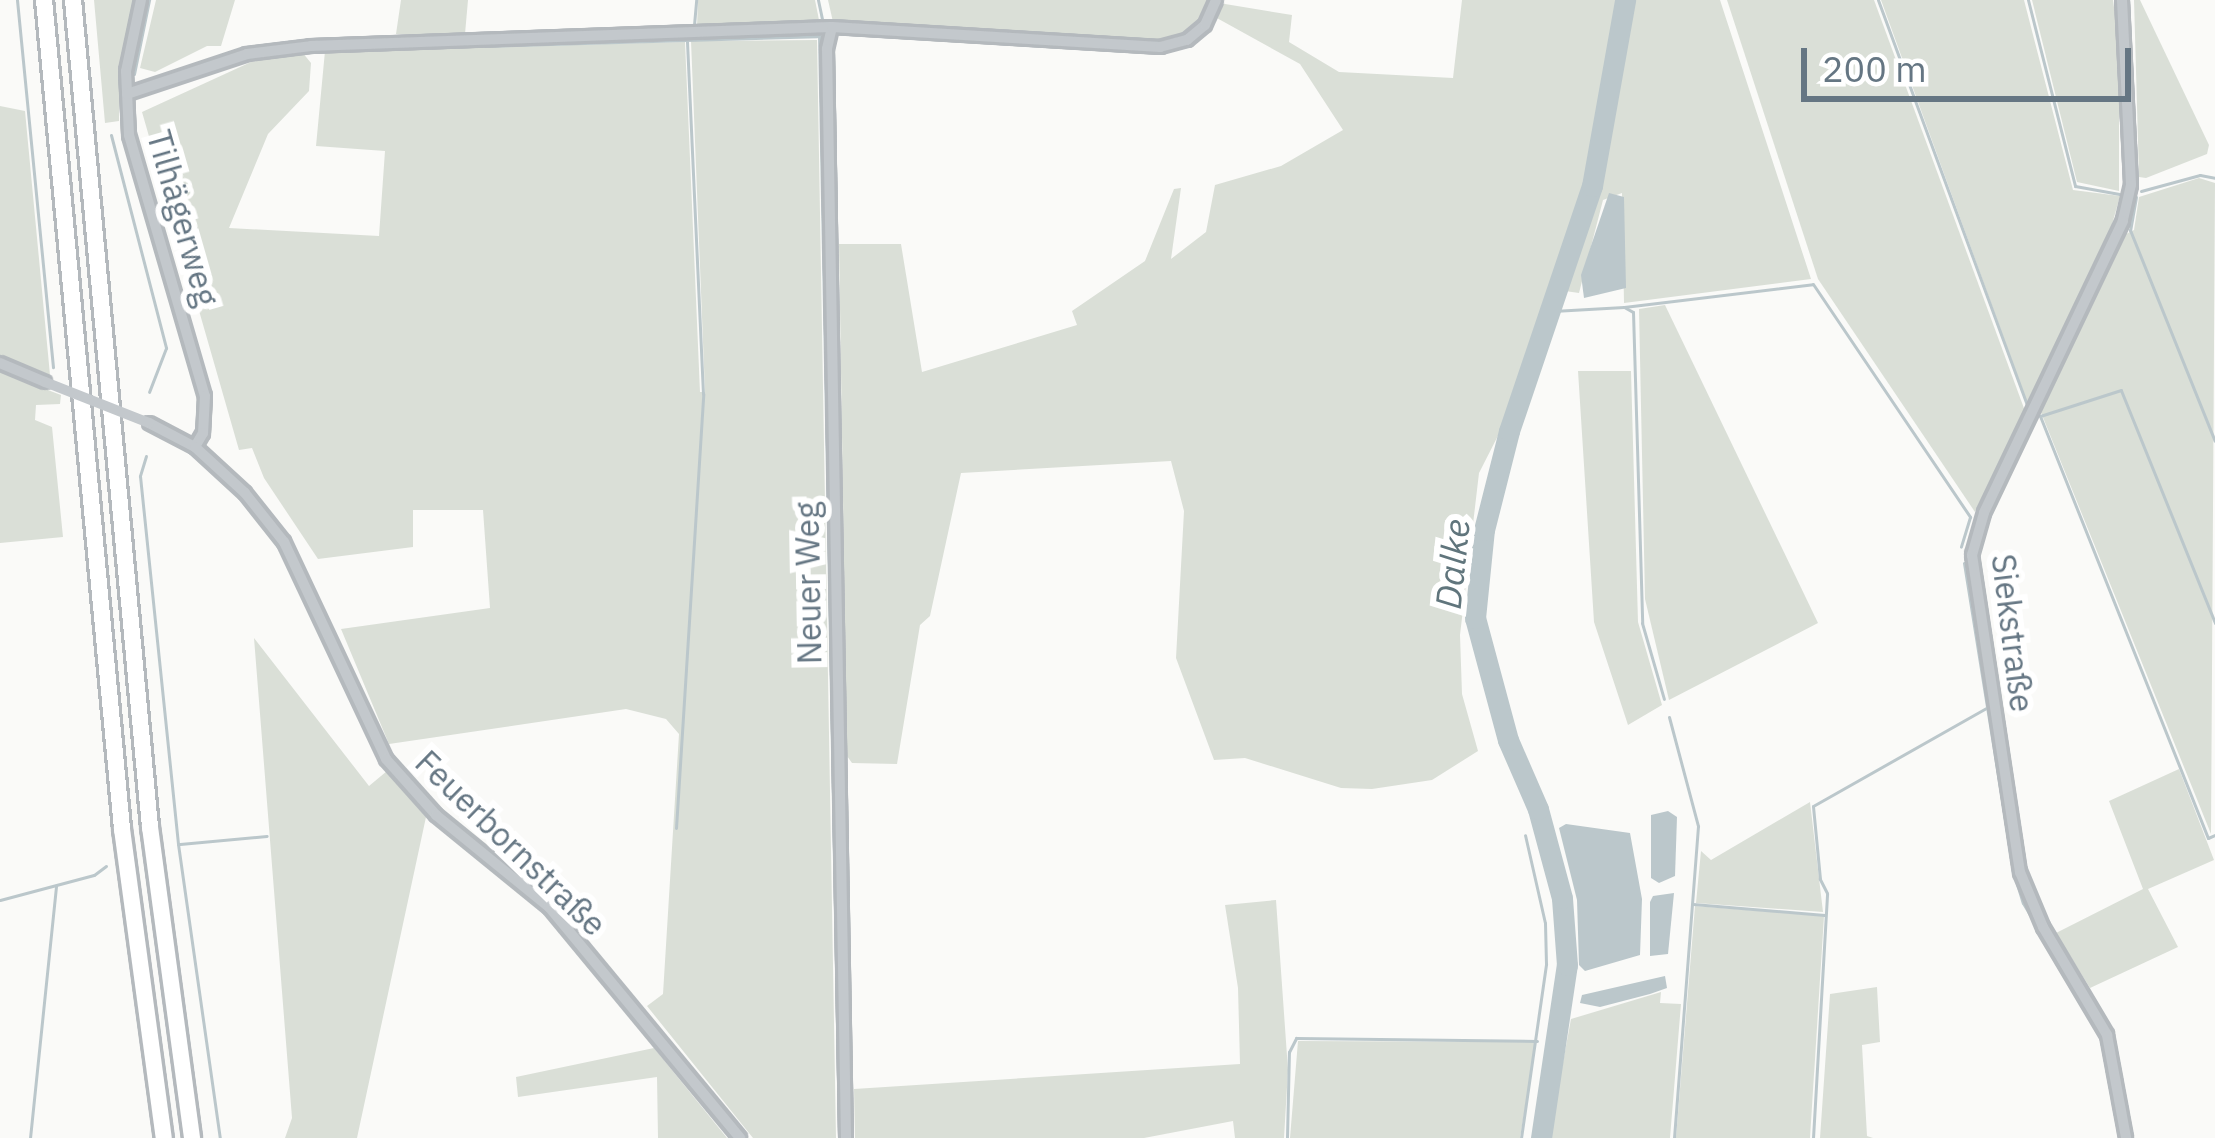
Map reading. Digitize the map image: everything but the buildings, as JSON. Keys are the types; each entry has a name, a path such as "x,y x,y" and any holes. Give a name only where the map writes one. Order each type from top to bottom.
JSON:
{"highway":[{"path":"44,0 122,829 164,1138"},
{"path":"73,0 141,742 192,1138"}],"street":[{"name":"Tilhägerweg","path":"141,0 126,71 128,135 205,396 203,433 195,447"},
{"path":"127,94 247,53 311,46 832,27 1160,47 1177,45 1205,25 1216,0"},
{"name":"Siekstraße","path":"2122,0 2131,185 2123,221 1984,513 1972,555 2020,872 2043,927 2107,1035 2126,1138"},
{"name":"Neuer Weg","path":"832,27 827,49 846,1138"},
{"name":"Feuerbornstraße","path":"0,363 149,423 195,447 245,493 284,542 386,759 436,815 549,907 740,1138"}],"shaded area":[{"path":"94,0 134,0 119,68 119,121 105,123"},
{"path":"156,0 235,0 221,46 207,46 155,72 140,68"},
{"path":"401,0 468,0 465,34 396,34"},
{"path":"698,0 815,0 819,20 697,26"},
{"path":"828,0 1213,0 1202,23 1186,38 1160,43 833,22"},
{"path":"1462,0 1616,0 1586,184 1504,424 1479,473 1460,635 1462,694 1478,751 1432,780 1372,789 1341,788 1245,758 1214,760 1176,658 1184,511 1171,461 961,473 930,616 920,625 897,764 852,763 847,756 839,244 901,244 922,372 1077,325 1072,311 1145,261 1174,189 1181,188 1171,259 1206,232 1215,185 1281,166 1343,130 1300,64 1215,17 1219,3 1292,15 1289,42 1339,72 1453,78"},
{"path":"1632,0 1720,0 1811,279 1624,303 1622,193 1603,200 1579,293 1565,291 1598,188"},
{"path":"1727,0 1874,0 2025,411 1975,512 1818,279"},
{"path":"1881,0 2024,0 2073,190 2120,196 2104,253 2028,405"},
{"path":"2032,0 2113,0 2119,43 2119,191 2077,182"},
{"path":"2134,0 2140,0 2209,145 2207,154 2146,178 2139,177"},
{"path":"817,40 836,1138 753,1138 647,1006 663,994 679,734 666,719 626,709 389,744 341,629 490,608 483,510 413,510 413,547 318,559 264,478 252,448 239,450 142,112 251,62 302,52 311,63 309,91 268,134 229,228 379,236 385,151 316,146 325,51 685,42 700,392 705,392 691,41"},
{"path":"0,106 25,111 50,375 0,355"},
{"path":"2199,178 2215,183 2211,834 2040,410 2124,235 2134,230 2139,197"},
{"path":"1609,193 1624,197 1626,288 1584,298 1581,275"},
{"path":"1665,305 1818,623 1669,700 1645,599 1639,309"},
{"path":"1578,371 1631,371 1638,622 1662,705 1628,725 1594,622"},
{"path":"0,372 61,395 60,404 36,405 35,420 52,427 63,537 0,543"},
{"path":"254,638 369,786 387,771 426,817 357,1138 285,1138 292,1118"},
{"path":"2179,769 2214,860 2148,889 2178,947 2090,988 2056,933 2143,889 2109,801"},
{"path":"1810,802 1823,912 1696,903 1701,851 1711,860"},
{"path":"1668,811 1677,817 1675,876 1659,883 1651,878 1651,815"},
{"path":"1566,824 1630,833 1642,899 1640,955 1585,971 1579,965 1577,900 1559,828"},
{"path":"1674,893 1668,954 1650,956 1650,902 1653,896"},
{"path":"1276,900 1288,1070 1284,1138 1235,1138 1233,1121 1144,1138 855,1138 854,1089 1240,1064 1238,988 1225,905"},
{"path":"1695,906 1824,916 1810,1138 1676,1138"},
{"path":"1665,976 1667,988 1650,994 1600,1007 1580,1003 1582,995"},
{"path":"1877,987 1880,1042 1862,1045 1867,1136 1873,1138 1820,1138 1830,994"},
{"path":"1661,992 1660,1003 1681,1004 1670,1138 1549,1138 1571,1019"},
{"path":"1298,1041 1536,1042 1520,1138 1290,1138"},
{"path":"654,1048 727,1138 658,1138 657,1077 518,1097 516,1077"}],"waterway":[{"path":"17,0 53,367"},
{"path":"134,74 149,0"},
{"path":"694,25 696,0"},
{"path":"818,0 822,19"},
{"name":"Dalke","path":"1541,1138 1567,965 1562,898 1538,809 1508,740 1475,618 1484,530 1509,431 1592,186 1625,0"},
{"path":"1878,0 2028,408"},
{"path":"2028,0 2075,186 2119,194"},
{"path":"819,35 839,1138"},
{"path":"485,46 817,36"},
{"path":"676,828 703,394 687,39"},
{"path":"833,49 836,228"},
{"path":"111,135 166,348 149,392"},
{"path":"2141,191 2200,175 2215,178"},
{"path":"2136,197 2130,230 2215,441"},
{"path":"1624,307 1813,284 1970,517 1961,547"},
{"path":"1553,311 1624,307 1633,312 1642,623 1664,699"},
{"path":"2215,623 2121,390 2040,416 2208,838 2215,835"},
{"path":"146,456 140,476 178,844 220,1138"},
{"path":"1964,563 2014,874 2023,903 2062,969"},
{"path":"1813,1138 1827,893 1820,879 1813,806 1986,708"},
{"path":"1669,717 1698,826 1674,1138"},
{"path":"1521,1138 1546,964 1545,923 1525,835"},
{"path":"180,844 267,836"},
{"path":"0,900 94,875 106,866"},
{"path":"30,1138 56,886"},
{"path":"1693,904 1825,915"},
{"path":"1287,1138 1289,1052 1296,1038 1537,1041"}]}
